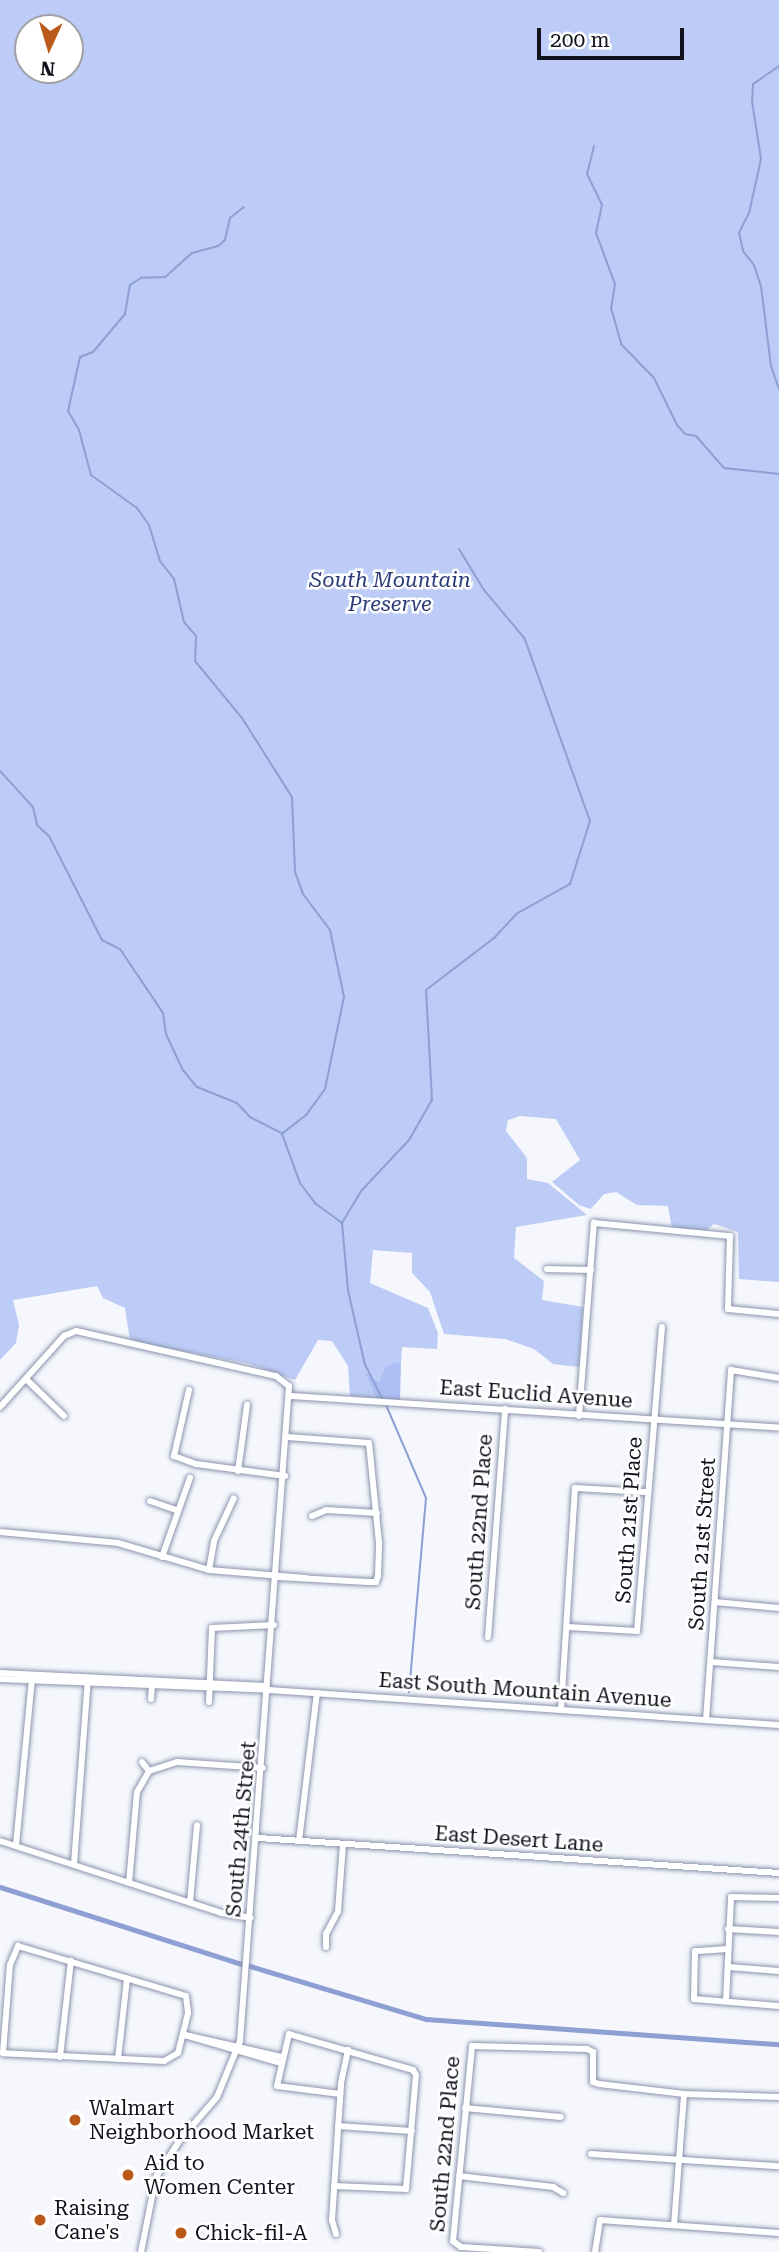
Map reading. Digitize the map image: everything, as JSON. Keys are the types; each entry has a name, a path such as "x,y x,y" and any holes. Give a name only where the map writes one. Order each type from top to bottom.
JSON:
{"street":[{"path":"579,1416 594,1223 730,1236 728,1309 779,1314"},
{"path":"547,1269 591,1270"},
{"name":"South 21st Place","path":"568,1627 637,1631 646,1492 662,1327"},
{"name":"South 24th Street","path":"26,1379 64,1336 76,1331 287,1381 290,1395 248,1965 238,2049 217,2097 180,2140 156,2177 141,2252"},
{"name":"South 21st Street","path":"706,1720 731,1370 779,1378"},
{"path":"0,1407 26,1379 64,1416"},
{"path":"189,1390 174,1455 238,1471 285,1476"},
{"name":"East Euclid Avenue","path":"290,1395 779,1428"},
{"path":"238,1471 247,1405"},
{"name":"South 22nd Place","path":"488,1637 505,1409"},
{"path":"0,1532 118,1543 209,1570 376,1582 377,1513 369,1443 287,1437"},
{"path":"162,1557 176,1510 190,1478"},
{"path":"561,1710 575,1488 646,1492"},
{"path":"209,1570 214,1541 234,1498"},
{"path":"150,1501 176,1510"},
{"path":"312,1516 326,1510 377,1513"},
{"path":"715,1602 779,1608"},
{"path":"209,1702 212,1628 274,1625"},
{"path":"711,1662 779,1667"},
{"name":"East South Mountain Avenue","path":"0,1673 32,1678"},
{"path":"16,1844 32,1678"},
{"name":"East South Mountain Avenue","path":"0,1679 209,1686 779,1725"},
{"path":"74,1864 88,1680"},
{"path":"151,1699 152,1684"},
{"path":"299,1841 317,1693"},
{"path":"142,1762 149,1772"},
{"path":"129,1883 137,1792 149,1772 177,1762 263,1768"},
{"path":"190,1902 197,1825"},
{"name":"East Desert Lane","path":"258,1838 779,1873"},
{"path":"0,1841 190,1902 251,1918"},
{"path":"326,1947 326,1934 338,1911 343,1844"},
{"path":"726,2001 728,1929 735,1894 779,1898"},
{"path":"728,1929 779,1933"},
{"path":"15,1948 71,1961 186,1996 185,2035 171,2060 4,2053 15,1948"},
{"path":"727,1949 695,1951 691,1995 779,2006"},
{"path":"60,2057 71,1961"},
{"path":"729,1967 779,1971"},
{"path":"118,2059 127,1979"},
{"path":"334,2186 406,2189 412,2131 413,2070 289,2034 277,2086 340,2094"},
{"path":"185,2035 281,2060"},
{"name":"South 22nd Place","path":"539,2252 454,2245 472,2046 593,2052 593,2082 684,2094"},
{"path":"336,2234 332,2220 340,2094 348,2050"},
{"path":"674,2225 684,2094 779,2097"},
{"path":"466,2108 561,2117"},
{"path":"338,2126 412,2131"},
{"path":"591,2154 779,2166"},
{"path":"459,2176 553,2187 563,2193"},
{"path":"595,2252 600,2220 779,2233"}],"green space":[{"name":"South Mountain Preserve","path":"0,0 779,0 779,1282 739,1279 738,1232 714,1224 707,1230 672,1229 668,1206 637,1205 616,1192 604,1194 591,1209 579,1205 552,1182 580,1160 556,1119 520,1116 508,1120 506,1131 527,1158 527,1179 548,1183 587,1215 516,1227 514,1258 544,1281 542,1300 583,1307 579,1367 553,1364 534,1349 505,1339 444,1334 430,1292 412,1273 412,1253 373,1250 370,1283 428,1308 438,1333 437,1349 402,1347 401,1364 384,1368 379,1382 365,1370 376,1398 350,1396 348,1366 332,1341 318,1340 295,1380 250,1364 130,1341 125,1308 103,1298 97,1286 13,1300 19,1325 16,1343 0,1360"}],"shaded area":[{"path":"395,1362 401,1364 400,1400 376,1398 364,1370 379,1382 384,1368"}],"waterway":[{"path":"779,66 753,84 752,101 761,159 749,213 739,233 743,251 754,265 761,286 771,366 779,389"},
{"path":"594,146 587,174 602,205 596,233 615,284 611,308 621,344 654,378 677,425 685,434 696,436 724,468 779,474"},
{"path":"244,207 230,218 225,240 218,246 192,253 165,277 141,278 130,285 125,314 93,352 80,357 68,411 79,430 91,475 137,508 149,525 160,561 174,579 184,622 196,636 195,661 242,718 292,797 295,872 303,894 330,930 344,997 325,1089 306,1115 282,1134 300,1183 316,1204 342,1223"},
{"path":"383,1400 365,1365 348,1290 342,1223 362,1190 409,1140 432,1100 426,990 494,938 516,914 570,884 590,821 525,639 484,590 459,549"},
{"path":"0,771 33,807 37,825 49,836 102,940 120,949 163,1013 166,1034 183,1070 197,1087 237,1103 250,1117 281,1133"},
{"path":"386,1405 426,1498 409,1692"},
{"path":"0,1887 245,1965"},
{"path":"250,1966 426,2019 779,2044"}],"place":[{"name":"Walmart Neighborhood Market","path":"75,2120"},
{"name":"Aid to Women Center","path":"128,2175"},
{"name":"Raising Cane's","path":"40,2220"},
{"name":"Chick-fil-A","path":"181,2233"}]}
